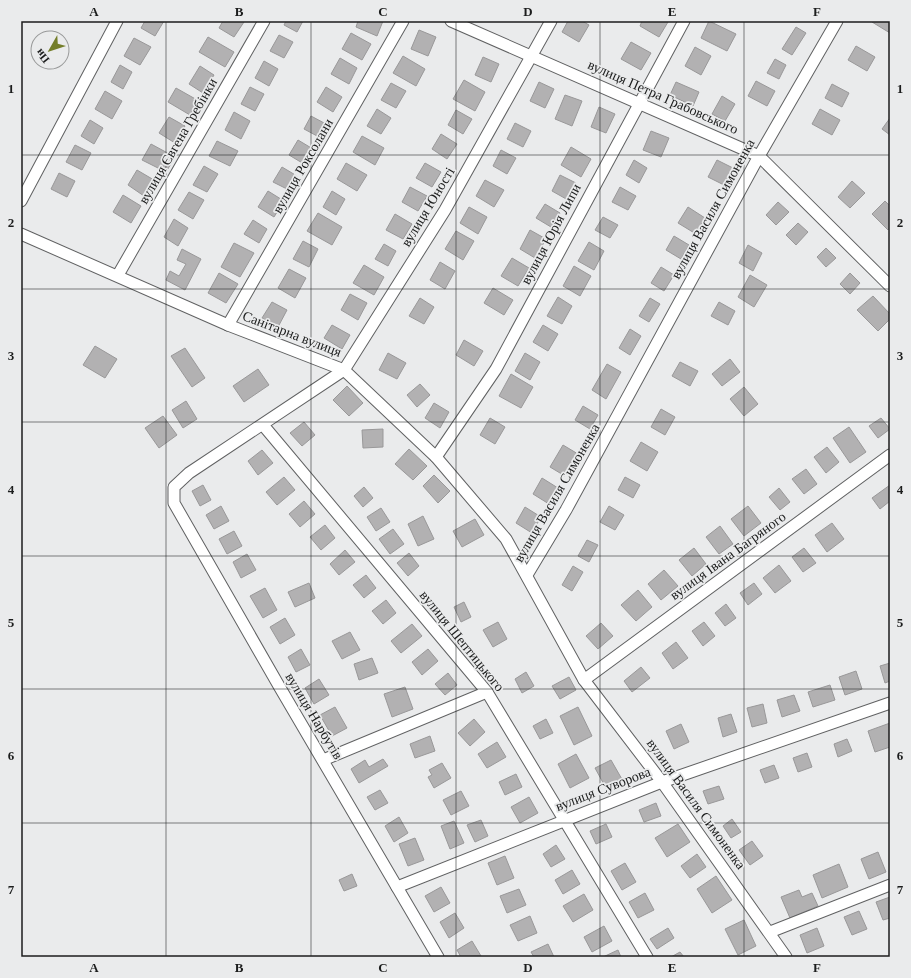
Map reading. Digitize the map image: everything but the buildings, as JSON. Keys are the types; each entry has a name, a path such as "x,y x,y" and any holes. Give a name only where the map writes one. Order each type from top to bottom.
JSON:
{"street":[{"path":"21,201 117,21"},
{"name":"вулиця Євгена Гребінки","path":"118,275 264,21"},
{"name":"вулиця Роксолани","path":"228,325 403,21"},
{"name":"вулиця Петра Грабовського","path":"451,21 759,156 890,286"},
{"name":"вулиця Юності","path":"344,370 445,210 533,57 551,21"},
{"name":"вулиця Юрія Липи","path":"436,457 496,369 684,21"},
{"name":"вулиця Василя Симоненка","path":"786,957 770,932 662,782 584,680 527,574 566,510 759,156 837,21"},
{"name":"Санітарна вулиця","path":"21,234 118,275 228,325 344,370 436,457 506,539 527,574"},
{"path":"263,425 344,370"},
{"name":"вулиця Нарбутів","path":"263,425 190,473 174,488 174,503 438,957"},
{"name":"вулиця Шептицького","path":"263,425 487,692 647,957"},
{"name":"вулиця Івана Багряного","path":"584,680 890,455"},
{"path":"323,760 487,692"},
{"name":"вулиця Суворова","path":"397,886 662,782 890,703"},
{"path":"770,932 890,886"}]}
